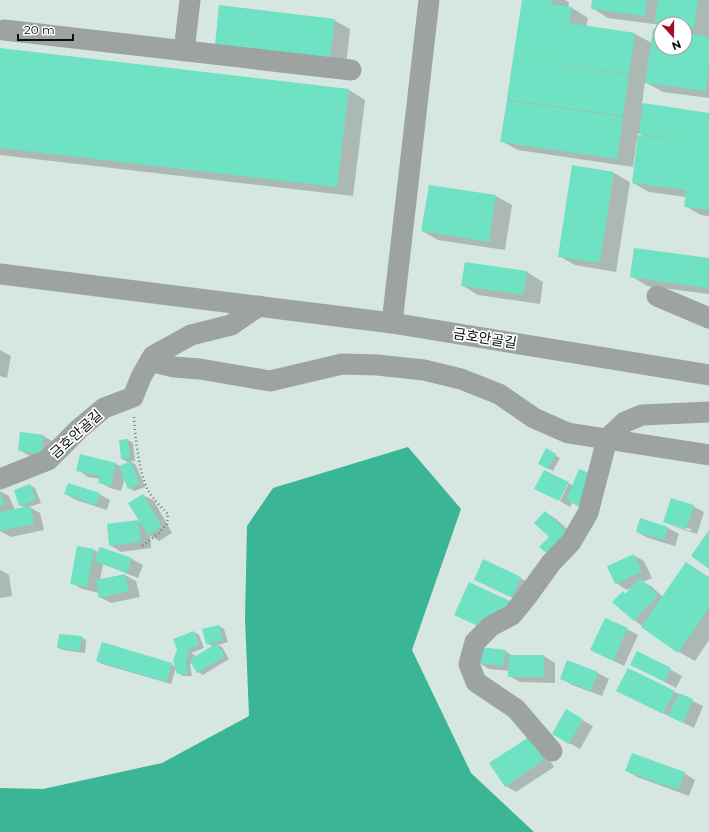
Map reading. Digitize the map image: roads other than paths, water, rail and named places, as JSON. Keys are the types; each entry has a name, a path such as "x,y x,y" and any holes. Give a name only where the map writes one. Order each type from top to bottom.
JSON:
{"street":[{"path":"184,51 190,0"},
{"path":"392,323 429,0"},
{"path":"4,30 351,70"},
{"name":"금호안골길","path":"0,274 392,323 709,375"},
{"path":"657,296 709,318"},
{"path":"259,306 230,325 191,335 153,356 150,362 270,381 342,364 377,365 424,370 460,379 499,394 534,418 568,433 709,455"},
{"name":"금호안골길","path":"0,479 48,460 80,428 104,408 133,397 141,377 150,362"},
{"path":"552,751 516,709 476,682 468,664 475,642 491,626 512,614 525,599 551,563 571,542 588,512 607,439 625,422 642,415 709,412"}]}
